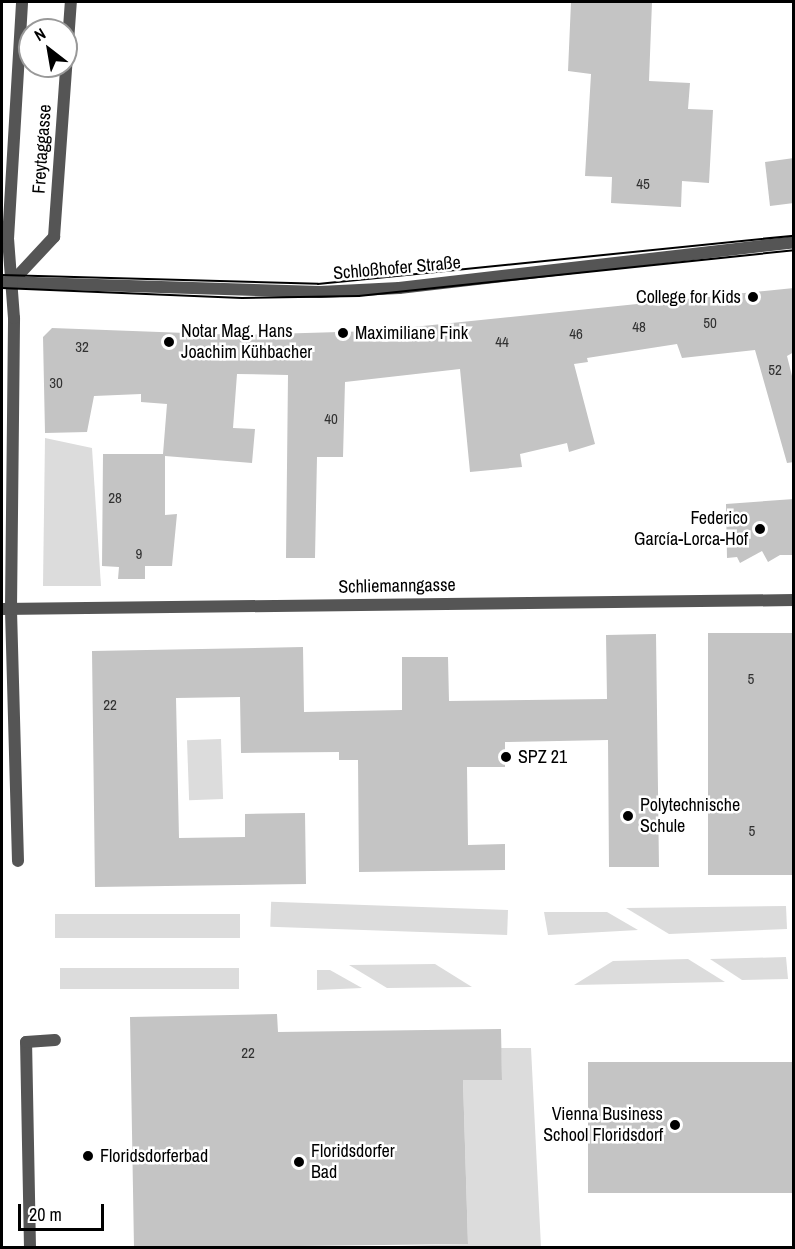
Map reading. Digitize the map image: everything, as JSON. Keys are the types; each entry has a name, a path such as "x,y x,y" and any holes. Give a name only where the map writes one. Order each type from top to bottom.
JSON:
{"street":[{"name":"Freytaggasse","path":"18,861 6,609 15,512 7,282 22,2"},
{"name":"Freytaggasse","path":"7,282 54,237 71,2"},
{"name":"Schloßhofer Straße","path":"7,282 342,291 794,242"},
{"name":"Schliemanngasse","path":"6,609 794,600"},
{"path":"30,1248 26,1042 55,1040"}],"shaded area":[{"path":"45,438 92,448 101,586 43,586"},
{"path":"221,739 223,799 189,800 187,740"},
{"path":"271,902 508,910 507,935 270,927"},
{"path":"786,906 787,929 669,934 626,908"},
{"path":"544,912 607,912 638,930 548,935"},
{"path":"55,914 240,914 240,938 55,938"},
{"path":"786,957 788,979 742,980 710,959"},
{"path":"688,959 725,982 574,985 613,961"},
{"path":"435,964 472,987 387,988 349,965"},
{"path":"60,968 239,968 239,989 60,989"},
{"path":"317,970 330,970 362,988 317,990"},
{"path":"501,1048 531,1048 541,1247 327,1248 468,1244 463,1080 502,1080"}],"building":[{"path":"571,2 652,2 649,81 690,83 688,109 713,110 709,183 682,181 681,207 611,203 612,177 585,176 591,74 568,71"},
{"path":"794,158 794,203 770,206 765,162"},
{"path":"794,288 794,352 787,356 794,384 794,462 787,463 755,350 682,358 677,344 587,358 588,362 574,364 595,444 569,452 567,443 520,454 522,467 470,472 460,369 345,382 343,457 317,457 315,558 286,558 288,375 237,374 233,428 255,429 252,463 165,456 165,515 177,514 172,566 145,566 145,579 118,579 119,567 102,566 103,454 163,454 167,404 141,402 141,394 94,396 87,432 45,433 43,337 52,328 240,335 374,331"},
{"name":"Federico García-Lorca-Hof","path":"794,499 794,555 780,555 768,562 762,551 740,563 737,557 727,558 726,504"},
{"path":"708,633 794,633 794,875 708,875"},
{"path":"656,634 659,867 609,867 608,740 505,742 505,767 467,767 468,845 505,844 505,870 359,872 358,760 339,760 339,752 241,753 240,697 176,698 179,838 245,837 245,814 305,813 306,884 95,887 92,651 303,647 304,712 402,710 402,657 448,657 449,701 607,699 606,635"},
{"name":"Floridsdorfer Bad","path":"277,1014 278,1032 501,1029 502,1080 463,1080 468,1244 134,1248 130,1017"},
{"path":"588,1062 794,1062 794,1193 588,1193"}],"tram line":[{"path":"2,275 318,284 794,236"},
{"path":"2,288 242,298 359,296 794,250"}],"place":[{"name":"College for Kids","path":"753,297"},
{"name":"Maximiliane Fink","path":"343,333"},
{"name":"Notar Mag. Hans Joachim Kühbacher","path":"169,342"},
{"name":"Federico García-Lorca-Hof","path":"760,529"},
{"name":"SPZ 21","path":"506,757"},
{"name":"Polytechnische Schule","path":"628,816"},
{"name":"Vienna Business School Floridsdorf","path":"675,1125"},
{"name":"Floridsdorferbad","path":"88,1156"},
{"name":"Floridsdorfer Bad","path":"299,1162"}]}
